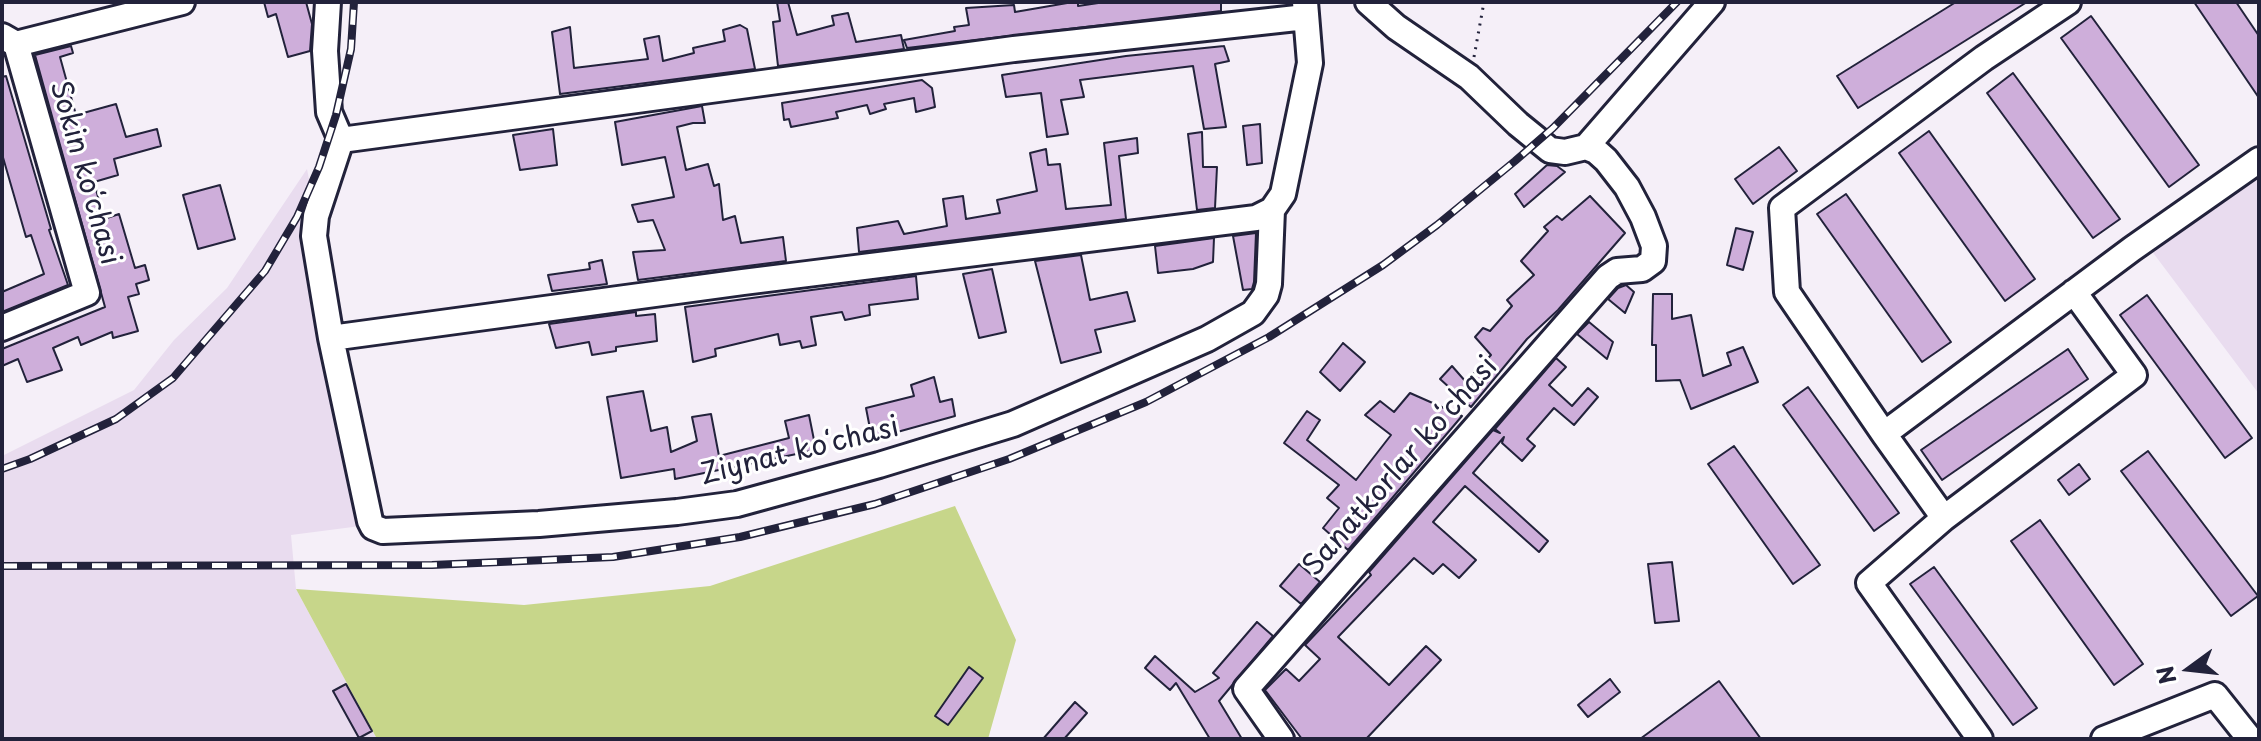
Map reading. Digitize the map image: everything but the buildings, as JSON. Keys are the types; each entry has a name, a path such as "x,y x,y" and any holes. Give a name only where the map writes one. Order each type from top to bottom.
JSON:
{"street":[{"path":"9,40 182,2"},
{"path":"328,2 325,51 329,112 341,140"},
{"path":"1368,2 1396,27 1464,74 1550,150 1565,152 1586,147 1712,2"},
{"path":"1944,518 1787,292 1782,208 1984,58 2068,2"},
{"name":"Ziynat koʻchasi","path":"1305,9 1310,63 1283,194 1272,210 1270,273 1266,295 1253,313 1207,339 1013,424 737,504 539,524 377,530 370,521 331,338 314,224 341,140 1014,49 1305,9"},
{"name":"Sokin koʻchasi","path":"2,328 87,293 9,40"},
{"name":"Sanatkorlar koʻchasi","path":"1281,739 1246,689 1608,277 1617,271 1642,269 1653,261 1654,246 1627,187 1606,160 1586,147"},
{"path":"1884,434 2074,292 2259,160"},
{"path":"331,338 743,282 1256,218 1272,210"},
{"path":"1980,739 1869,583 1944,518 2134,375 2074,292"},
{"path":"2104,739 2215,695 2250,739"}],"path":[{"path":"1464,74 1475,55 1484,2"}],"shaded area":[{"path":"307,169 376,524 291,535 296,589 377,739 2,739 2,456 134,390 174,340 227,288"},
{"path":"2259,173 2259,394 2151,250"}],"green space":[{"path":"955,506 1016,640 988,739 377,739 296,589 524,605 710,586"}],"railway":[{"path":"2,469 116,419 173,378 265,271 297,217 319,167 336,115 351,49 354,2"},
{"path":"2,566 432,565 613,557 740,537 875,504 1009,459 1146,402 1269,337 1383,265 1437,225 1553,128 1677,2"}]}
